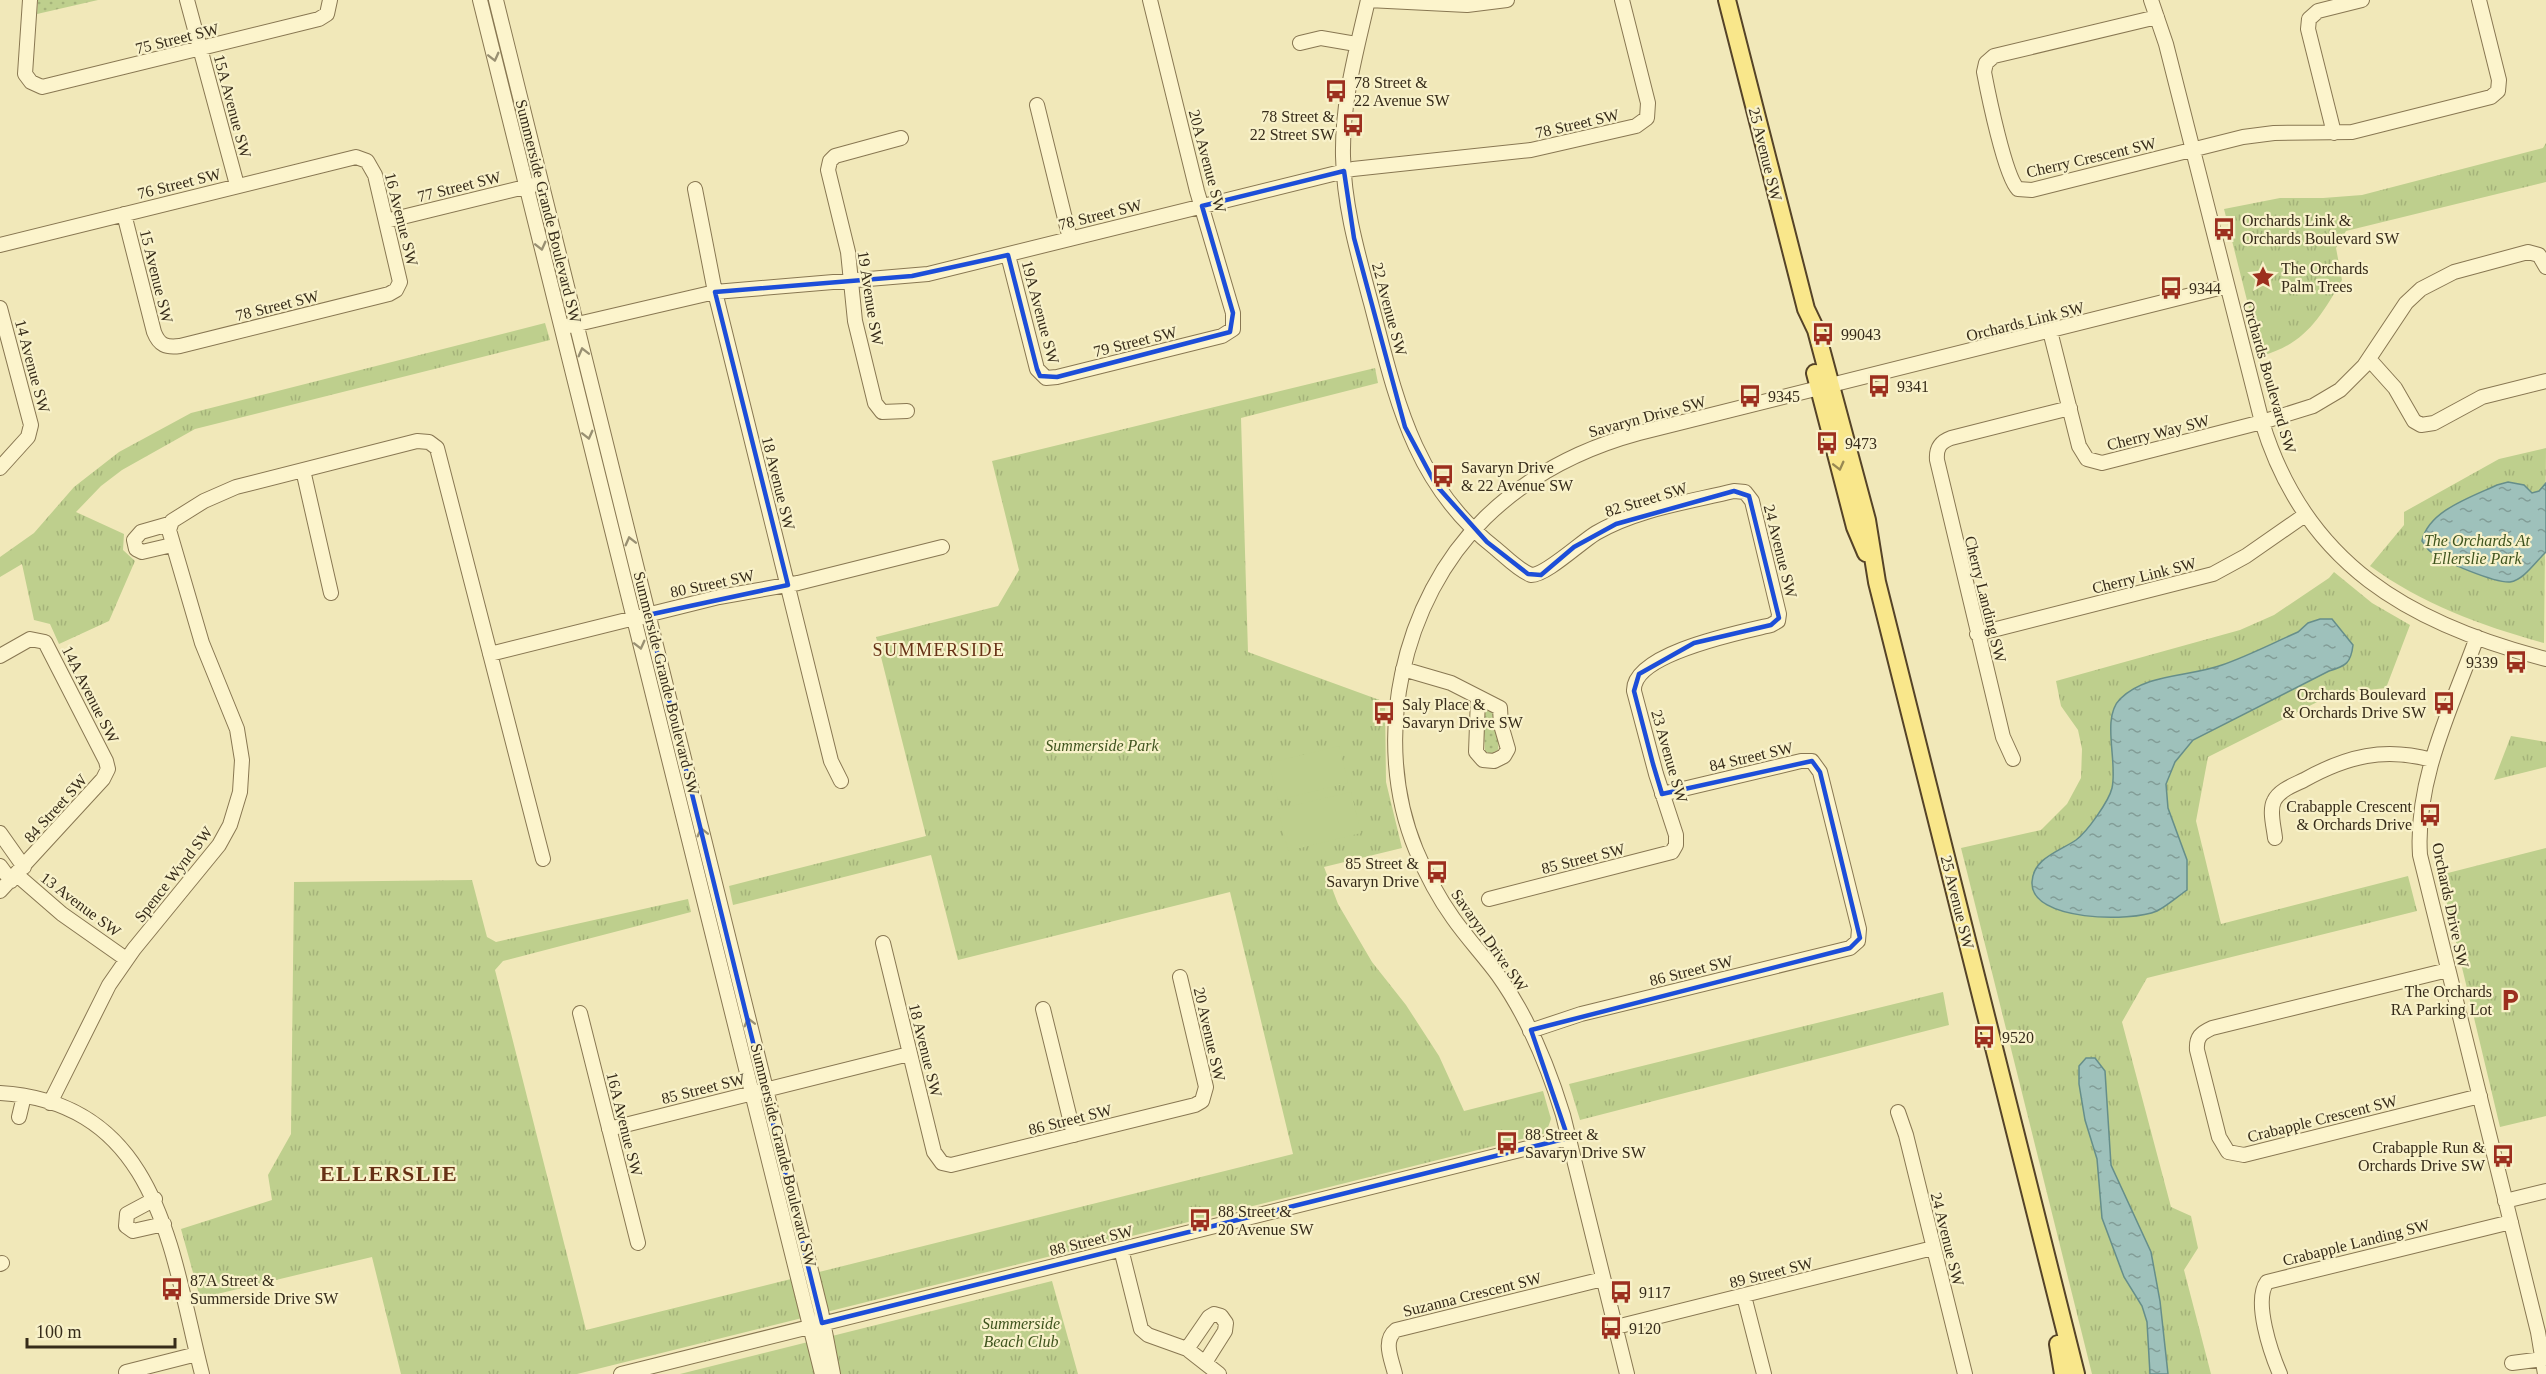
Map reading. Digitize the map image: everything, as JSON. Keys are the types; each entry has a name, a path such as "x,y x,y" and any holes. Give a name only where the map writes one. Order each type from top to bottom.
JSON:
{"main road":[{"name":"25 Avenue SW","path":"1727,0 1806,309 1807,332 1825,387 1855,527 1877,582 2076,1374"},
{"name":"25 Avenue SW","path":"2038,1222 2063,1374"}],"street":[{"name":"75 Street SW","path":"30,0 24,68 30,82 46,87 319,19 330,5"},
{"name":"15A Avenue SW","path":"187,0 237,185"},
{"name":"Summerside Grande Boulevard SW","path":"480,0 752,1093 817,1325 833,1374"},
{"name":"Summerside Grande Boulevard SW","path":"496,0 766,1089 817,1325 822,1374"},
{"name":"20A Avenue SW","path":"1150,0 1202,206 1233,313 1233,329"},
{"path":"1368,0 1467,5 1506,0"},
{"name":"22 Avenue SW","path":"1368,0 1356,44 1345,100 1344,171 1354,238 1405,427 1436,485 1474,530 1528,574 1535,576"},
{"name":"78 Street SW","path":"561,328 715,292 928,274 1344,171 1531,150 1636,126 1645,121 1648,103 1622,0"},
{"name":"Orchards Boulevard SW","path":"2151,0 2193,149 2262,422 2282,476 2305,515 2336,553 2379,590 2416,613 2477,637 2546,659"},
{"path":"2334,133 2308,29 2309,19 2318,11 2362,0"},
{"path":"2193,149 2262,134 2360,131 2495,95 2499,80 2478,0"},
{"name":"Cherry Crescent SW","path":"2157,17 1994,56 1986,63 1985,78 2011,179 2018,189 2032,190 2193,149"},
{"path":"1300,44 1321,38 1356,44"},
{"path":"1037,105 1070,239"},
{"name":"19 Avenue SW","path":"901,138 842,153 830,161 829,176 846,243 855,321 877,408 887,413 907,411"},
{"name":"76 Street SW","path":"0,245 351,157 367,161"},
{"name":"16 Avenue SW","path":"367,161 375,176 399,276 398,286"},
{"name":"77 Street SW","path":"386,221 540,183"},
{"name":"18 Avenue SW","path":"695,189 715,292 831,761 841,781"},
{"name":"15 Avenue SW","path":"124,214 154,332 162,345"},
{"name":"Cherry Way SW","path":"2050,331 2079,446 2087,459 2102,463 2302,411 2331,396 2349,382 2368,359 2417,287 2454,272 2528,252 2539,255 2546,267"},
{"name":"19A Avenue SW","path":"1008,255 1037,369 1043,377"},
{"name":"78 Street SW","path":"162,345 174,347 191,344 389,294 398,286"},
{"name":"Orchards Link SW","path":"1825,387 2228,286"},
{"name":"14 Avenue SW","path":"0,308 30,420 30,433 0,468"},
{"name":"79 Street SW","path":"1043,377 1057,378 1222,336 1233,329"},
{"path":"2368,359 2395,388 2414,421 2421,425 2434,423 2482,397 2546,381"},
{"name":"Savaryn Drive SW","path":"1627,1374 1569,1138 1549,1073 1530,1031 1498,976 1442,902 1416,849 1402,803 1395,752 1398,701 1403,669 1410,643 1431,592 1474,530 1527,483 1589,448 1639,433 1825,387"},
{"name":"Cherry Landing SW","path":"2013,759 2003,736 1977,634 1937,460 1939,446 1946,440 2070,408"},
{"path":"172,545 142,552 136,549 134,540 141,532 170,524 182,514 224,492 422,441 437,448 543,860"},
{"path":"303,471 331,593"},
{"name":"82 Street SW","path":"1535,576 1543,573 1587,538 1616,524 1724,494 1745,492"},
{"name":"24 Avenue SW","path":"1635,681 1642,672 1694,644 1771,625 1778,621 1779,609 1752,501 1745,492"},
{"name":"Cherry Link SW","path":"1977,634 2213,574 2246,556 2305,515"},
{"name":"Spence Wynd SW","path":"50,1102 95,1009 126,959 225,836 236,807 242,775 237,729 207,660 172,545 170,524"},
{"name":"80 Street SW","path":"490,654 737,593 788,585 942,547"},
{"name":"Orchards Drive SW","path":"2477,637 2432,760 2421,808 2419,840 2424,874 2511,1222 2545,1374"},
{"name":"14A Avenue SW","path":"0,656 25,641 39,639 45,642 86,726 104,755 108,769"},
{"path":"1403,669 1451,683 1478,698"},
{"name":"23 Avenue SW","path":"1635,681 1634,691 1677,840"},
{"path":"2275,838 2272,809 2275,799 2285,790 2323,769 2354,757 2384,753 2404,753 2432,760"},
{"name":"84 Street SW","path":"1662,794 1801,761 1812,761 1820,772 1859,929 1858,941"},
{"name":"84 Street SW","path":"0,891 100,783 108,769"},
{"name":"84 Street SW","path":"0,833 17,874"},
{"name":"85 Street SW","path":"1489,899 1667,855 1675,849 1677,840"},
{"path":"0,866 17,874"},
{"name":"13 Avenue SW","path":"17,874 62,914 126,959"},
{"name":"86 Street SW","path":"1530,1031 1581,1014 1850,948 1858,941"},
{"name":"18 Avenue SW","path":"883,943 934,1152 942,1163"},
{"name":"Crabapple Crescent SW","path":"2448,970 2212,1028 2202,1033 2198,1039 2197,1050 2219,1137 2228,1152 2244,1155 2480,1096"},
{"name":"20 Avenue SW","path":"1180,977 1206,1087 1204,1098"},
{"path":"1043,1010 1074,1135"},
{"name":"16A Avenue SW","path":"580,1013 638,1243"},
{"name":"85 Street SW","path":"609,1129 909,1054"},
{"path":"0,1094 24,1096 50,1102 98,1128 120,1148 142,1174 155,1199 164,1224 202,1374"},
{"path":"18,1118 24,1096"},
{"name":"86 Street SW","path":"942,1163 957,1164 1195,1105 1204,1098"},
{"name":"24 Avenue SW","path":"1898,1112 1906,1135 1965,1374"},
{"name":"88 Street SW","path":"621,1374 1569,1138"},
{"path":"2505,1201 2546,1191"},
{"path":"155,1199 127,1214 126,1226 133,1231 164,1224"},
{"name":"Crabapple Landing SW","path":"2280,1374 2261,1307 2262,1289 2267,1282 2511,1222"},
{"name":"89 Street SW","path":"1616,1327 1934,1248"},
{"path":"1121,1249 1141,1329 1148,1335 1187,1349 1206,1361 1219,1374"},
{"name":"Suzanna Crescent SW","path":"1395,1374 1388,1342 1390,1334 1396,1330 1603,1279"},
{"path":"1744,1296 1764,1374"},
{"path":"1187,1349 1209,1317 1214,1314 1221,1316 1226,1323 1225,1331 1206,1361"},
{"path":"126,1372 197,1354"},
{"path":"2512,1363 2543,1359"}],"highlighted area":[{"path":"1344,171 1354,238 1405,427 1436,485 1487,542 1528,574 1541,575 1574,547 1616,524 1734,491 1749,496 1779,618 1771,625 1694,643 1639,674 1634,691 1662,794 1812,761 1820,772 1860,938 1850,948 1531,1030 1568,1138 822,1323 648,615 788,585 715,292 912,276 1008,255 1037,369 1040,376 1057,377 1230,332 1233,313 1202,206"}],"green space":[{"path":"38,0 98,0 37,14"},
{"path":"2546,143 2546,182 2346,231 2336,248 2342,280 2318,318 2300,337 2276,351 2261,356 2224,209 2280,198 2362,195 2543,148"},
{"path":"545,323 550,340 195,429 122,470 101,486 76,512 124,534 123,550 135,561 109,621 59,644 50,624 34,620 22,564 0,577 0,557 34,533 74,487 119,452 191,413"},
{"name":"Summerside Park","path":"1375,368 1378,383 1241,418 1248,652 1385,702 1386,782 1402,848 1324,867 1338,904 1372,962 1406,1005 1439,1056 1464,1111 1543,1091 1551,1119 1546,1133 577,1374 401,1374 372,1257 200,1298 181,1229 272,1200 268,1175 291,1134 294,882 472,880 487,937 496,942 688,899 691,912 503,961 495,970 586,1330 1293,1154 1230,892 958,960 931,855 733,905 729,886 926,836 876,637 998,606 1019,570 992,461"},
{"name":"The Orchards At Ellerslie Park","path":"2546,448 2544,643 2475,621 2432,603 2410,592 2370,566 2404,525 2404,512 2499,459"},
{"path":"2334,572 2372,603 2410,625 2386,688 2333,694 2208,757 2196,821 2221,924 2408,876 2417,911 2147,978 2122,1022 2171,1207 2191,1216 2198,1248 2184,1270 2211,1374 2092,1374 1961,848 2041,830 2067,804 2081,778 2082,749 2078,730 2061,706 2056,681 2240,630 2274,615 2329,578"},
{"path":"1488,710 1493,713 1498,741 1498,750 1490,754 1485,751 1483,715"},
{"path":"2511,736 2546,742 2546,767 2494,780"},
{"path":"1339,746 1348,783 1278,800 1269,763"},
{"path":"1351,792 1361,833 1288,851 1278,809"},
{"name":"The Orchards RA Parking Lot","path":"2546,848 2546,1116 2500,1127 2440,875"},
{"path":"1943,992 1949,1025 1580,1120 1569,1084"},
{"name":"Summerside Beach Club","path":"1052,1281 1078,1374 680,1374"}],"water":[{"path":"2508,482 2524,485 2532,493 2539,491 2546,483 2546,552 2525,574 2510,582 2493,579 2447,561 2427,548 2422,541 2426,530 2442,513 2463,500"},
{"path":"2320,619 2332,619 2353,645 2347,663 2193,740 2175,762 2166,784 2168,808 2187,860 2187,890 2157,911 2127,917 2084,916 2064,912 2047,905 2036,895 2032,882 2037,867 2048,856 2081,836 2097,816 2110,794 2113,777 2112,717 2114,707 2120,699 2143,684 2209,669 2251,654 2298,632 2308,623"},
{"path":"2086,1058 2095,1058 2105,1071 2111,1165 2151,1252 2160,1301 2168,1374 2150,1374 2147,1322 2142,1306 2124,1277 2102,1218 2097,1159 2085,1120 2079,1084 2079,1066"}],"place":[{"name":"78 Street & 22 Avenue SW","path":"1336,91"},
{"name":"78 Street & 22 Street SW","path":"1353,125"},
{"name":"Orchards Link & Orchards Boulevard SW","path":"2224,229"},
{"name":"The Orchards Palm Trees","path":"2263,277"},
{"name":"9344","path":"2171,288"},
{"name":"99043","path":"1823,334"},
{"name":"9341","path":"1879,386"},
{"name":"9345","path":"1750,396"},
{"name":"9473","path":"1827,443"},
{"name":"Savaryn Drive & 22 Avenue SW","path":"1443,476"},
{"name":"9339","path":"2516,662"},
{"name":"Orchards Boulevard & Orchards Drive SW","path":"2444,703"},
{"name":"Saly Place & Savaryn Drive SW","path":"1384,713"},
{"name":"Crabapple Crescent & Orchards Drive","path":"2430,815"},
{"name":"85 Street & Savaryn Drive","path":"1437,872"},
{"name":"The Orchards RA Parking Lot","path":"2510,1000"},
{"name":"9520","path":"1984,1037"},
{"name":"88 Street & Savaryn Drive SW","path":"1507,1143"},
{"name":"Crabapple Run & Orchards Drive SW","path":"2503,1156"},
{"name":"88 Street & 20 Avenue SW","path":"1200,1220"},
{"name":"87A Street & Summerside Drive SW","path":"172,1289"},
{"name":"9117","path":"1621,1292"},
{"name":"9120","path":"1611,1328"}],"district":[{"name":"SUMMERSIDE","path":"939,650"},
{"name":"ELLERSLIE","path":"389,1173"}]}
